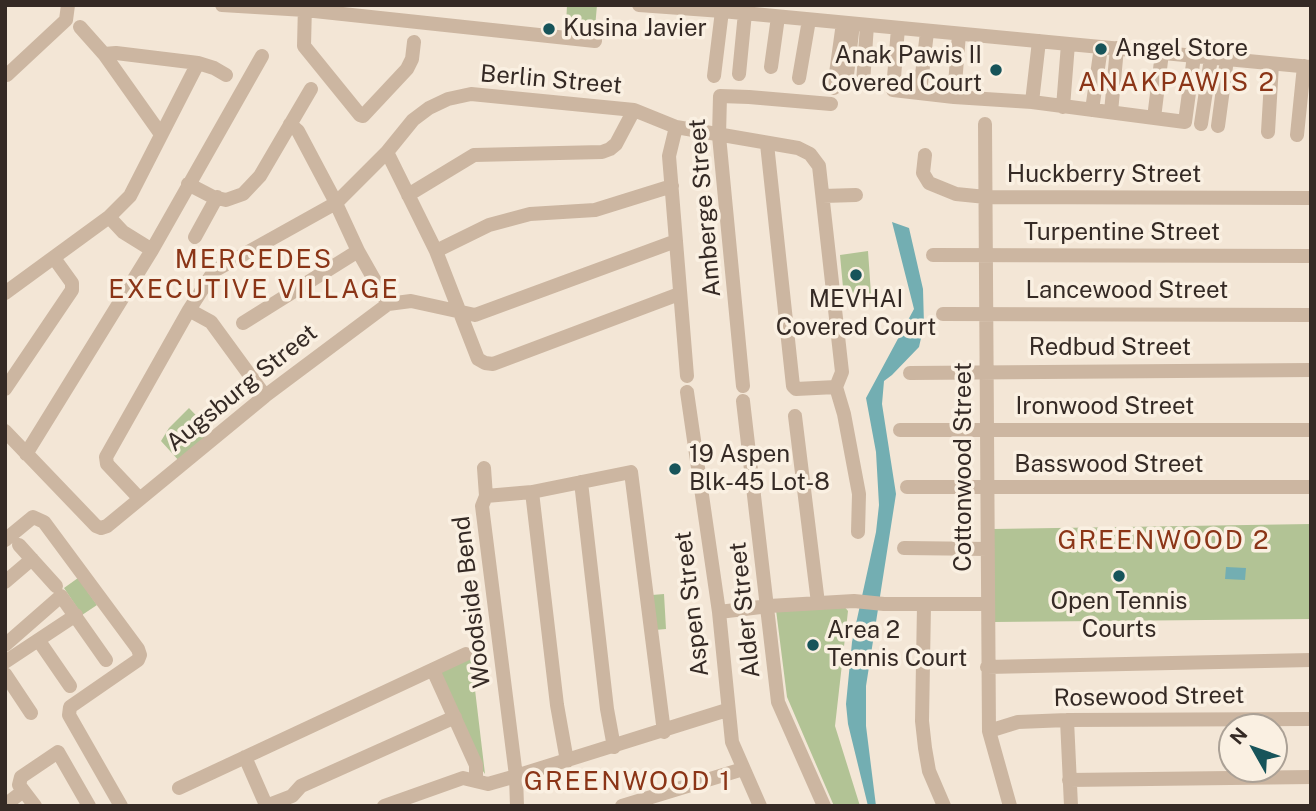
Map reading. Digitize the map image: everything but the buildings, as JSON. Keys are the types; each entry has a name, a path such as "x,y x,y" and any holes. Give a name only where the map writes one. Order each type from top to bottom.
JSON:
{"street":[{"path":"7,75 66,20 68,5"},
{"path":"222,5 305,8 595,41"},
{"path":"639,5 1307,67 1297,135"},
{"path":"305,8 304,46 357,114 363,116 407,69 412,59 414,42"},
{"path":"714,76 722,11"},
{"path":"739,74 745,13"},
{"path":"771,67 778,17"},
{"path":"799,78 809,20"},
{"path":"847,75 854,24"},
{"path":"854,24 863,83"},
{"path":"834,88 854,24"},
{"path":"80,27 104,54 160,133"},
{"path":"898,28 893,90 1032,102 1194,122"},
{"path":"920,92 927,32"},
{"path":"954,97 959,34"},
{"path":"1032,102 1039,41"},
{"path":"1063,107 1068,44"},
{"path":"1092,110 1101,47"},
{"path":"1111,112 1117,48"},
{"path":"104,54 116,53 198,63 226,75"},
{"path":"1154,118 1162,53"},
{"path":"1194,56 1194,122"},
{"path":"5,431 26,454 152,250 262,57"},
{"path":"1194,122 1210,58"},
{"path":"1218,126 1227,59"},
{"path":"5,293 109,217 130,196 198,63"},
{"path":"1268,132 1272,64"},
{"path":"188,184 226,200 243,194 260,176 311,89"},
{"name":"Berlin Street","path":"141,499 107,464 106,457 189,310 216,269 336,203 387,152 413,120 448,99 471,94 634,110 676,127 798,148 810,154 819,166 823,197"},
{"name":"Amberge Street","path":"743,393 719,136 721,96 831,104"},
{"path":"408,195 474,155 602,152 610,149 616,144 634,110"},
{"path":"290,124 298,131 358,251 388,304 411,301 475,315 676,241"},
{"name":"Cottonwood Street","path":"985,124 989,731 993,754 1010,806"},
{"path":"676,127 669,152 687,376"},
{"path":"767,144 793,386 796,389 836,387"},
{"path":"387,152 436,251 478,359 485,363 494,364 680,294"},
{"name":"Huckberry Street","path":"925,155 923,173 929,183 956,194 986,197 1311,198"},
{"path":"436,251 489,225 530,214 596,210 672,186"},
{"path":"856,195 823,197 842,372 836,387 844,414 859,494 858,532"},
{"path":"195,237 216,197"},
{"path":"109,217 123,232 152,250"},
{"path":"243,323 358,251"},
{"name":"Turpentine Street","path":"933,255 1311,256"},
{"path":"5,389 72,290 72,283 54,258"},
{"name":"Augsburg Street","path":"26,454 101,528 141,499 265,396 388,304"},
{"path":"189,310 211,322 265,396"},
{"name":"Lancewood Street","path":"943,314 1311,315"},
{"name":"Redbud Street","path":"910,373 1311,370"},
{"name":"Aspen Street","path":"687,392 719,612 732,742 760,806"},
{"name":"Alder Street","path":"743,393 778,702 824,806"},
{"path":"795,416 818,603"},
{"name":"Ironwood Street","path":"900,430 1311,429"},
{"path":"484,468 486,496"},
{"name":"Woodside Bend","path":"517,806 516,776 486,544 482,503 486,496 532,492 631,472 664,732"},
{"path":"581,482 607,709 614,747"},
{"name":"Basswood Street","path":"906,487 1311,487"},
{"path":"532,492 557,705 567,761"},
{"path":"56,586 32,559 12,542 33,517 44,522 140,655 138,660 70,707 69,715 121,806"},
{"path":"904,548 988,549"},
{"path":"5,582 32,559"},
{"path":"5,645 61,596 106,660"},
{"path":"719,612 854,601 924,605 988,604"},
{"path":"924,605 922,720 929,771 944,806"},
{"path":"5,662 76,615"},
{"path":"39,641 69,686"},
{"path":"179,788 466,654"},
{"path":"987,667 1311,660"},
{"path":"432,670 476,765 476,780"},
{"path":"5,674 31,713"},
{"path":"384,806 463,778 488,784 664,732 727,710"},
{"path":"246,757 266,806 294,801 300,786 455,717"},
{"name":"Rosewood Street","path":"989,731 1018,722 1067,720 1311,719"},
{"path":"1067,720 1071,806"},
{"path":"35,806 22,792 19,785 21,777 58,752 85,805"},
{"path":"622,806 743,769"},
{"path":"1069,780 1311,777"},
{"path":"5,805 22,792"}],"green space":[{"path":"567,5 597,5 595,28 566,26"},
{"name":"MEVHAI Covered Court","path":"868,251 871,294 844,298 840,255"},
{"path":"189,408 213,433 180,462 161,441 169,428"},
{"path":"1311,524 1311,619 994,622 993,529"},
{"path":"78,578 97,605 82,615 64,588"},
{"path":"664,594 666,629 655,630 652,595"},
{"path":"843,605 848,611 835,726 860,806 834,806 787,697 776,610"},
{"path":"471,656 485,774 478,764 440,673"}],"water":[{"path":"892,222 909,228 923,289 924,325 919,347 884,381 882,404 896,494 866,686 866,726 876,806 868,806 848,724 846,704 852,642 876,532 879,505 876,452 866,398 914,309"},
{"path":"1226,567 1246,568 1245,580 1225,579"}],"place":[{"name":"Kusina Javier","path":"549,29"},
{"name":"Angel Store","path":"1101,49"},
{"name":"Anak Pawis II Covered Court","path":"996,70"},
{"name":"MEVHAI Covered Court","path":"856,275"},
{"name":"19 Aspen Blk-45 Lot-8","path":"675,469"},
{"name":"Open Tennis Courts","path":"1119,576"},
{"name":"Area 2 Tennis Court","path":"813,645"}],"district":[{"name":"ANAKPAWIS 2","path":"1177,83"},
{"name":"MERCEDES EXECUTIVE VILLAGE","path":"254,275"},
{"name":"GREENWOOD 2","path":"1164,541"},
{"name":"GREENWOOD 1","path":"628,782"}]}
